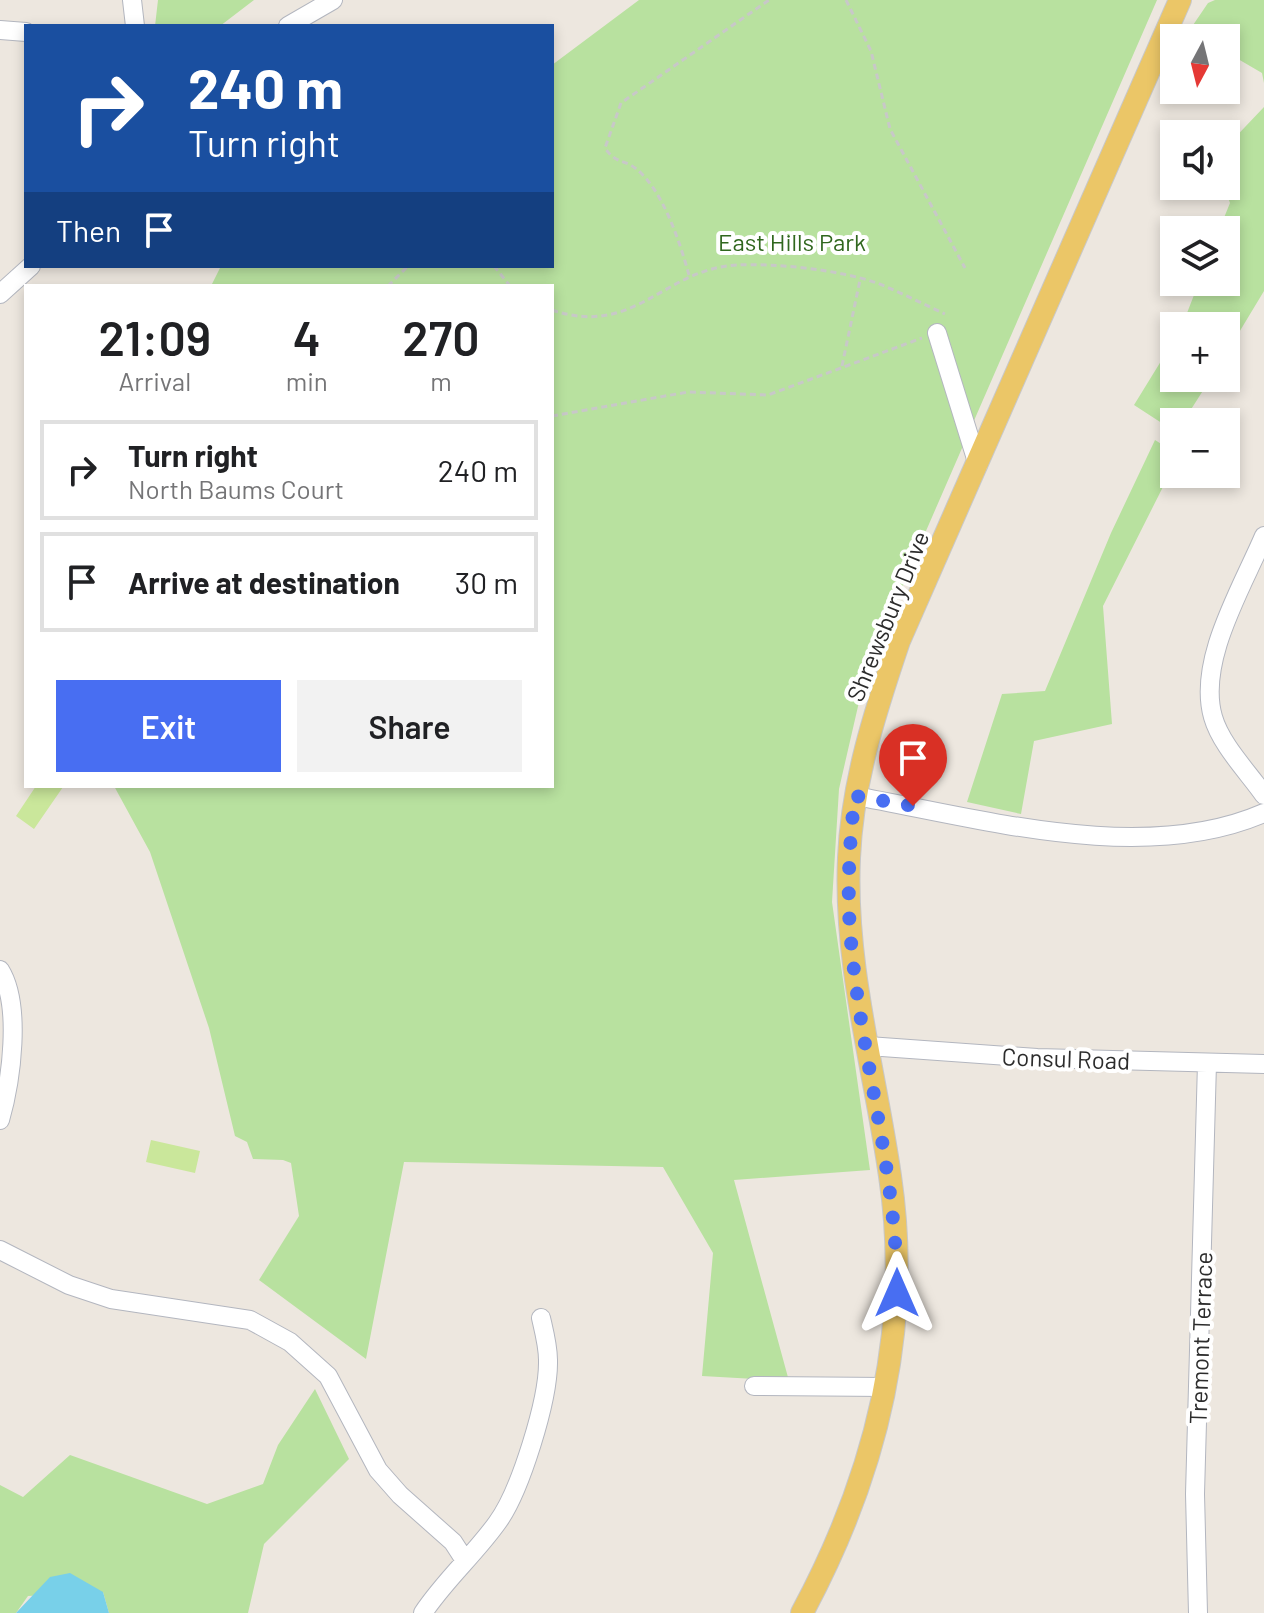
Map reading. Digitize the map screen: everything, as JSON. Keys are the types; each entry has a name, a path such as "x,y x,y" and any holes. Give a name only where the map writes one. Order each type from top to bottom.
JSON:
{"main road":[{"name":"Shrewsbury Drive","path":"802,1613 845,1523 867,1465 886,1387 897,1293 895,1220 849,914 849,862 855,796 867,741 899,641 1180,0"}],"street":[{"path":"132,0 135,24"},
{"path":"291,24 333,0"},
{"path":"0,30 24,32"},
{"path":"0,294 29,268"},
{"path":"937,333 978,465"},
{"path":"1264,536 1212,660 1210,685 1213,717 1264,795"},
{"path":"855,796 1094,835 1147,836 1199,831 1264,813"},
{"path":"0,970 8,982 12,1017 11,1055 0,1120"},
{"name":"Consul Road","path":"868,1046 1037,1058 1264,1064"},
{"name":"Tremont Terrace","path":"1198,1613 1195,1494 1207,1063"},
{"path":"0,1250 69,1285 97,1294 250,1320 290,1342 328,1376 378,1470 400,1495 453,1542 464,1559"},
{"path":"423,1613 464,1559 498,1522 523,1471 540,1411 548,1362 541,1318"},
{"path":"754,1386 886,1387"}],"path":[{"path":"689,276 675,225 635,168 614,161 605,148 621,103 769,0"},
{"path":"846,0 871,51 890,129 965,268"},
{"path":"554,310 597,318 632,310 689,276 736,265 815,270 876,283 945,314"},
{"path":"390,284 406,268"},
{"path":"496,268 508,284"},
{"path":"842,366 860,280"},
{"path":"554,416 688,392 768,395 937,333"}],"green space":[{"path":"158,0 254,0 223,24 155,24"},
{"name":"East Hills Park","path":"639,0 1157,0 909,570 859,702 839,789 832,902 870,1170 734,1180 789,1381 702,1376 713,1253 663,1167 404,1162 366,1359 259,1280 299,1216 291,1163 253,1159 247,1142 235,1136 209,1028 150,852 115,788 554,788 554,284 212,284 220,268 554,268 554,64"},
{"path":"1215,0 1264,0 1264,83 1262,73 1240,60 1240,24 1194,24 1208,3"},
{"path":"1264,107 1264,291 1240,331 1240,312 1187,312 1194,296 1240,296 1240,216 1225,216 1229,200 1240,200 1240,132"},
{"path":"1160,363 1160,392 1202,392 1192,408 1160,408 1160,422 1134,405"},
{"path":"1155,440 1160,443 1160,488 1162,488 1103,606 1112,724 1034,741 1021,814 967,802 1002,694 1045,691 1111,533"},
{"path":"35,788 62,788 34,829 16,816"},
{"path":"151,1140 200,1151 195,1173 146,1162"},
{"path":"315,1389 349,1459 264,1544 248,1613 109,1613 103,1592 28,1596 16,1613 0,1613 0,1485 23,1497 70,1455 207,1504 263,1484 278,1445"}],"water":[{"path":"70,1573 103,1592 109,1613 16,1613 50,1577"}],"route":[{"path":"897,1293 895,1220 856,979 849,914 849,862 855,796 913,806"}]}
